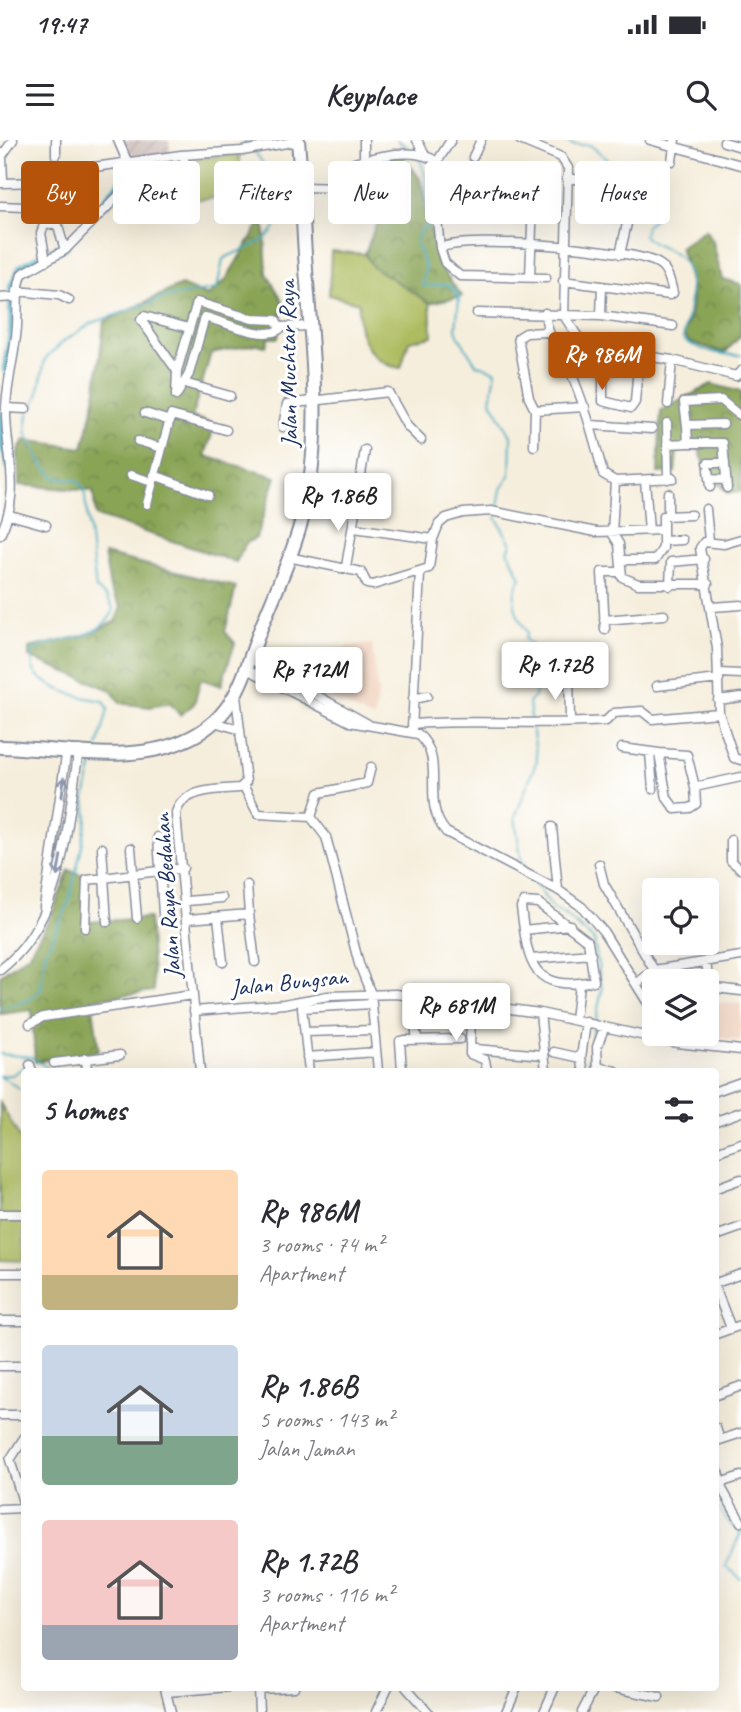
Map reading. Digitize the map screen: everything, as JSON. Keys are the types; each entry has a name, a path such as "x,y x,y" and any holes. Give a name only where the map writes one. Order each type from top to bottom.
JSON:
{"highway":[{"name":"Jalan Muchtar Raya","path":"298,140 300,161"},
{"name":"Jalan Muchtar Raya","path":"0,747 127,754 163,748 185,741 214,722 236,696 288,557 308,492 313,402 304,224"}],"street":[{"path":"13,140 2,156 2,182 21,182"},
{"path":"56,140 56,155"},
{"path":"118,140 124,161"},
{"path":"140,161 242,151 298,140"},
{"path":"364,140 365,160"},
{"path":"417,140 422,154"},
{"path":"438,161 451,140"},
{"path":"473,157 481,140"},
{"path":"520,140 565,161 567,178 564,316 603,377"},
{"path":"650,140 674,144 741,165"},
{"path":"724,142 741,147"},
{"path":"672,161 674,144"},
{"path":"314,187 342,188 352,165 365,160 422,154 435,161"},
{"path":"184,155 184,161"},
{"path":"567,178 575,179"},
{"path":"0,535 10,515 14,484 5,438 6,372 17,326 11,296 23,271 64,248 113,201"},
{"path":"0,206 21,207"},
{"path":"46,256 41,233 44,225 57,223 64,248"},
{"path":"438,224 445,263 460,276 546,278"},
{"path":"530,276 532,224"},
{"path":"620,254 627,224"},
{"path":"440,248 468,243 531,244 620,254 659,264 668,276 673,293 670,295 563,281"},
{"path":"601,316 602,286"},
{"path":"11,296 59,295 69,300"},
{"path":"147,504 176,396 177,371 197,302 252,319 276,320 280,327"},
{"path":"477,313 601,316 673,326"},
{"path":"545,313 546,332 565,360 585,407 603,474 615,481 670,478 667,423"},
{"path":"177,371 141,321 144,316 189,328"},
{"path":"176,396 184,383 205,317 251,331 277,332 280,327"},
{"path":"280,327 311,326"},
{"path":"534,446 535,410 530,398 518,338 526,333 546,332"},
{"path":"585,347 672,360 739,375"},
{"path":"606,351 603,401 631,408 635,402 639,355"},
{"path":"668,404 672,360"},
{"path":"184,383 230,396"},
{"path":"283,427 284,405 388,392 407,426 421,440"},
{"path":"688,443 684,401 720,400 739,415"},
{"path":"535,410 585,407"},
{"path":"6,408 26,409"},
{"path":"145,413 226,430"},
{"path":"687,426 723,424"},
{"path":"591,425 652,429"},
{"path":"138,441 162,449"},
{"path":"667,444 723,443 727,484 709,479 708,470 710,487"},
{"path":"346,567 354,528 354,502 365,450"},
{"path":"708,463 725,463"},
{"path":"131,475 208,495"},
{"path":"645,480 649,531"},
{"path":"612,533 615,481"},
{"path":"308,492 354,502"},
{"path":"668,493 668,516"},
{"path":"706,509 709,541"},
{"path":"288,557 361,572 370,585 420,573 431,564 433,539 446,518 476,512 612,533 660,530"},
{"path":"621,560 655,560 660,556 663,541 663,516 691,514"},
{"path":"10,515 46,525"},
{"path":"354,528 433,539"},
{"path":"612,533 617,537 622,577 631,583 670,586 708,584"},
{"path":"741,539 724,544 709,541 701,544 712,607 719,676 719,712 734,758 741,760"},
{"path":"663,541 682,540"},
{"path":"670,586 671,562 704,559"},
{"path":"621,572 602,572 605,625 664,615"},
{"path":"420,573 412,728 422,738 433,758 432,809 436,821 446,832 558,890 582,907 603,931 642,994"},
{"path":"712,607 741,605"},
{"path":"248,664 300,685 358,722"},
{"path":"248,664 295,694 380,729 489,720 533,725 606,721 614,713 642,711 653,719 719,712"},
{"path":"549,673 569,674 570,721"},
{"path":"657,686 741,674"},
{"path":"295,694 300,685"},
{"path":"413,699 427,695"},
{"path":"236,696 238,729 247,777 243,785 258,814 311,817 326,837 359,964 371,994 378,1068"},
{"path":"718,700 741,697"},
{"path":"214,722 238,729"},
{"path":"622,748 687,755 697,799 690,808 675,809 669,804 654,753"},
{"path":"0,970 20,955 33,938 57,877 78,750"},
{"path":"653,789 654,753"},
{"path":"311,817 318,793 367,783 371,767"},
{"path":"695,787 741,777"},
{"name":"Jalan Raya Bedahan","path":"200,1068 192,995 187,901 176,814 180,802 195,794 243,785"},
{"path":"552,827 558,890"},
{"path":"158,837 163,914"},
{"path":"731,840 731,861 741,869"},
{"path":"102,848 107,922"},
{"path":"131,848 137,918"},
{"path":"599,864 604,884 653,969"},
{"path":"85,928 85,881 183,868"},
{"path":"247,885 255,962"},
{"path":"187,901 222,898"},
{"path":"524,902 538,903 570,925 588,941 594,981 579,984 550,983 531,959 521,907 524,902"},
{"path":"188,919 249,914"},
{"path":"218,917 223,962"},
{"path":"524,930 570,925"},
{"path":"531,959 591,954"},
{"path":"664,969 741,956"},
{"path":"706,961 707,969"},
{"path":"636,984 642,980"},
{"path":"575,1020 579,984"},
{"path":"719,988 741,991"},
{"name":"Jalan Bungsan","path":"194,1011 371,994 540,1013 642,1035"},
{"path":"30,1024 43,1017 192,995"},
{"path":"411,997 417,1039"},
{"path":"296,1002 307,1068"},
{"path":"307,1068 303,1008 372,1004"},
{"path":"471,1004 470,1054 485,1060 486,1068"},
{"path":"540,1013 546,1068"},
{"path":"583,1068 581,1058 595,1025"},
{"path":"595,1025 598,1068"},
{"path":"305,1032 374,1030"},
{"path":"402,1068 402,1041 460,1039"},
{"name":"Jalan Bungsan","path":"704,1046 741,1050"},
{"path":"475,1049 544,1055"},
{"path":"307,1057 376,1052"},
{"path":"554,1052 581,1058"},
{"path":"54,1063 120,1055"},
{"path":"86,1058 87,1068"},
{"path":"719,1090 741,1082"},
{"path":"719,1120 741,1112"},
{"path":"719,1151 741,1143"},
{"path":"719,1187 741,1179"},
{"path":"0,1214 21,1214"},
{"path":"719,1235 741,1227"},
{"path":"0,1273 21,1273"},
{"path":"719,1282 741,1274"},
{"path":"719,1298 731,1328"},
{"path":"0,1321 21,1321"},
{"path":"719,1333 741,1325"},
{"path":"0,1366 21,1366"},
{"path":"719,1394 741,1387"},
{"path":"0,1415 21,1415"},
{"path":"719,1441 741,1433"},
{"path":"21,1443 10,1460 21,1497"},
{"path":"0,1460 10,1460"},
{"path":"719,1471 723,1482 722,1489 741,1522"},
{"path":"723,1482 741,1476"},
{"path":"0,1508 21,1507"},
{"path":"166,1691 171,1712"},
{"path":"258,1691 259,1712"},
{"path":"376,1712 386,1691"},
{"path":"410,1691 428,1712"},
{"path":"506,1712 515,1691"},
{"path":"544,1712 553,1691"},
{"path":"582,1712 593,1691"},
{"path":"628,1691 659,1698"}],"shaded area":[{"path":"114,140 169,140 170,155 127,159"},
{"path":"372,644 378,693 374,719 316,690 328,652 335,648"},
{"path":"719,1003 741,1004 741,1041 719,1037"}],"green space":[{"path":"386,153 403,156 407,161 384,161"},
{"path":"239,154 240,161 214,161 214,198 200,199 200,161 184,160"},
{"path":"411,167 420,179 425,203 425,224 429,224 437,262 462,296 430,303 372,266 365,254 376,224 411,224"},
{"path":"259,224 264,224 267,274 283,301 278,338 268,338 266,346 256,344 211,353 192,417 215,424 205,456 276,477 256,538 246,543 236,562 96,516 93,491 19,485 18,450 24,440 83,448 94,405 104,322 181,285 208,296 225,281"},
{"path":"705,230 713,242 722,279 741,284 741,335 725,353 689,342 684,334 692,301 680,248"},
{"path":"331,251 365,254 372,266 430,303 432,336 409,341 401,368 380,361 366,346 359,326 359,303 329,295"},
{"path":"711,384 741,392 741,492 728,494 708,473 699,449 677,452 675,472 658,473 661,411"},
{"path":"104,554 236,587 225,632 235,643 221,686 201,679 194,704 180,715 170,703 150,707 120,703 111,690 29,657 29,648 86,635 116,621 121,607 110,588"},
{"path":"69,870 86,877 88,922 149,918 154,991 92,999 99,1051 35,1062 32,1010 0,1014 0,975 28,955 50,918"},
{"path":"0,1103 21,1140 21,1261 0,1260"}],"waterway":[{"path":"243,140 249,146"},
{"path":"397,140 411,150"},
{"path":"565,140 573,145 590,145 616,166 646,177 658,205 657,216 646,226 644,235 676,255 684,263 688,273 690,295 683,339 710,352 741,355"},
{"path":"98,747 108,709 104,701 60,690 38,676 33,668 33,650 89,633 108,620 114,610 107,597 96,589 84,489 77,480 55,478 42,464 26,432 28,414 38,396 45,359 65,340 92,323 164,298 217,289 223,259 267,237 274,228 278,206 267,170 255,152"},
{"path":"419,159 426,192 427,227 419,231 416,244 426,267 423,286 445,284 453,288 459,297 456,329 476,364 496,371 491,401 511,436 510,476 501,489 498,506"},
{"path":"105,203 113,193"},
{"path":"7,369 13,330 13,287 22,268 65,245"},
{"path":"4,416 3,442 10,465"},
{"path":"496,517 511,544 508,551 521,578 514,599 517,613 527,632 525,639 539,659 535,697 529,702 531,721"},
{"path":"527,871 521,859 515,817 537,760 532,726"},
{"path":"0,1008 28,1001 41,989 45,953 68,905 81,850 87,819 85,798 94,759"},
{"path":"534,882 553,909 564,914 594,940 602,990 595,1023"},
{"path":"590,1068 588,1063 593,1028"},
{"path":"0,1054 31,1057 48,1068"},
{"path":"22,1068 27,1065"},
{"path":"0,1076 12,1075 21,1069"},
{"path":"1,1077 20,1089"},
{"path":"719,1509 731,1525 741,1532 726,1566 741,1579"}]}
